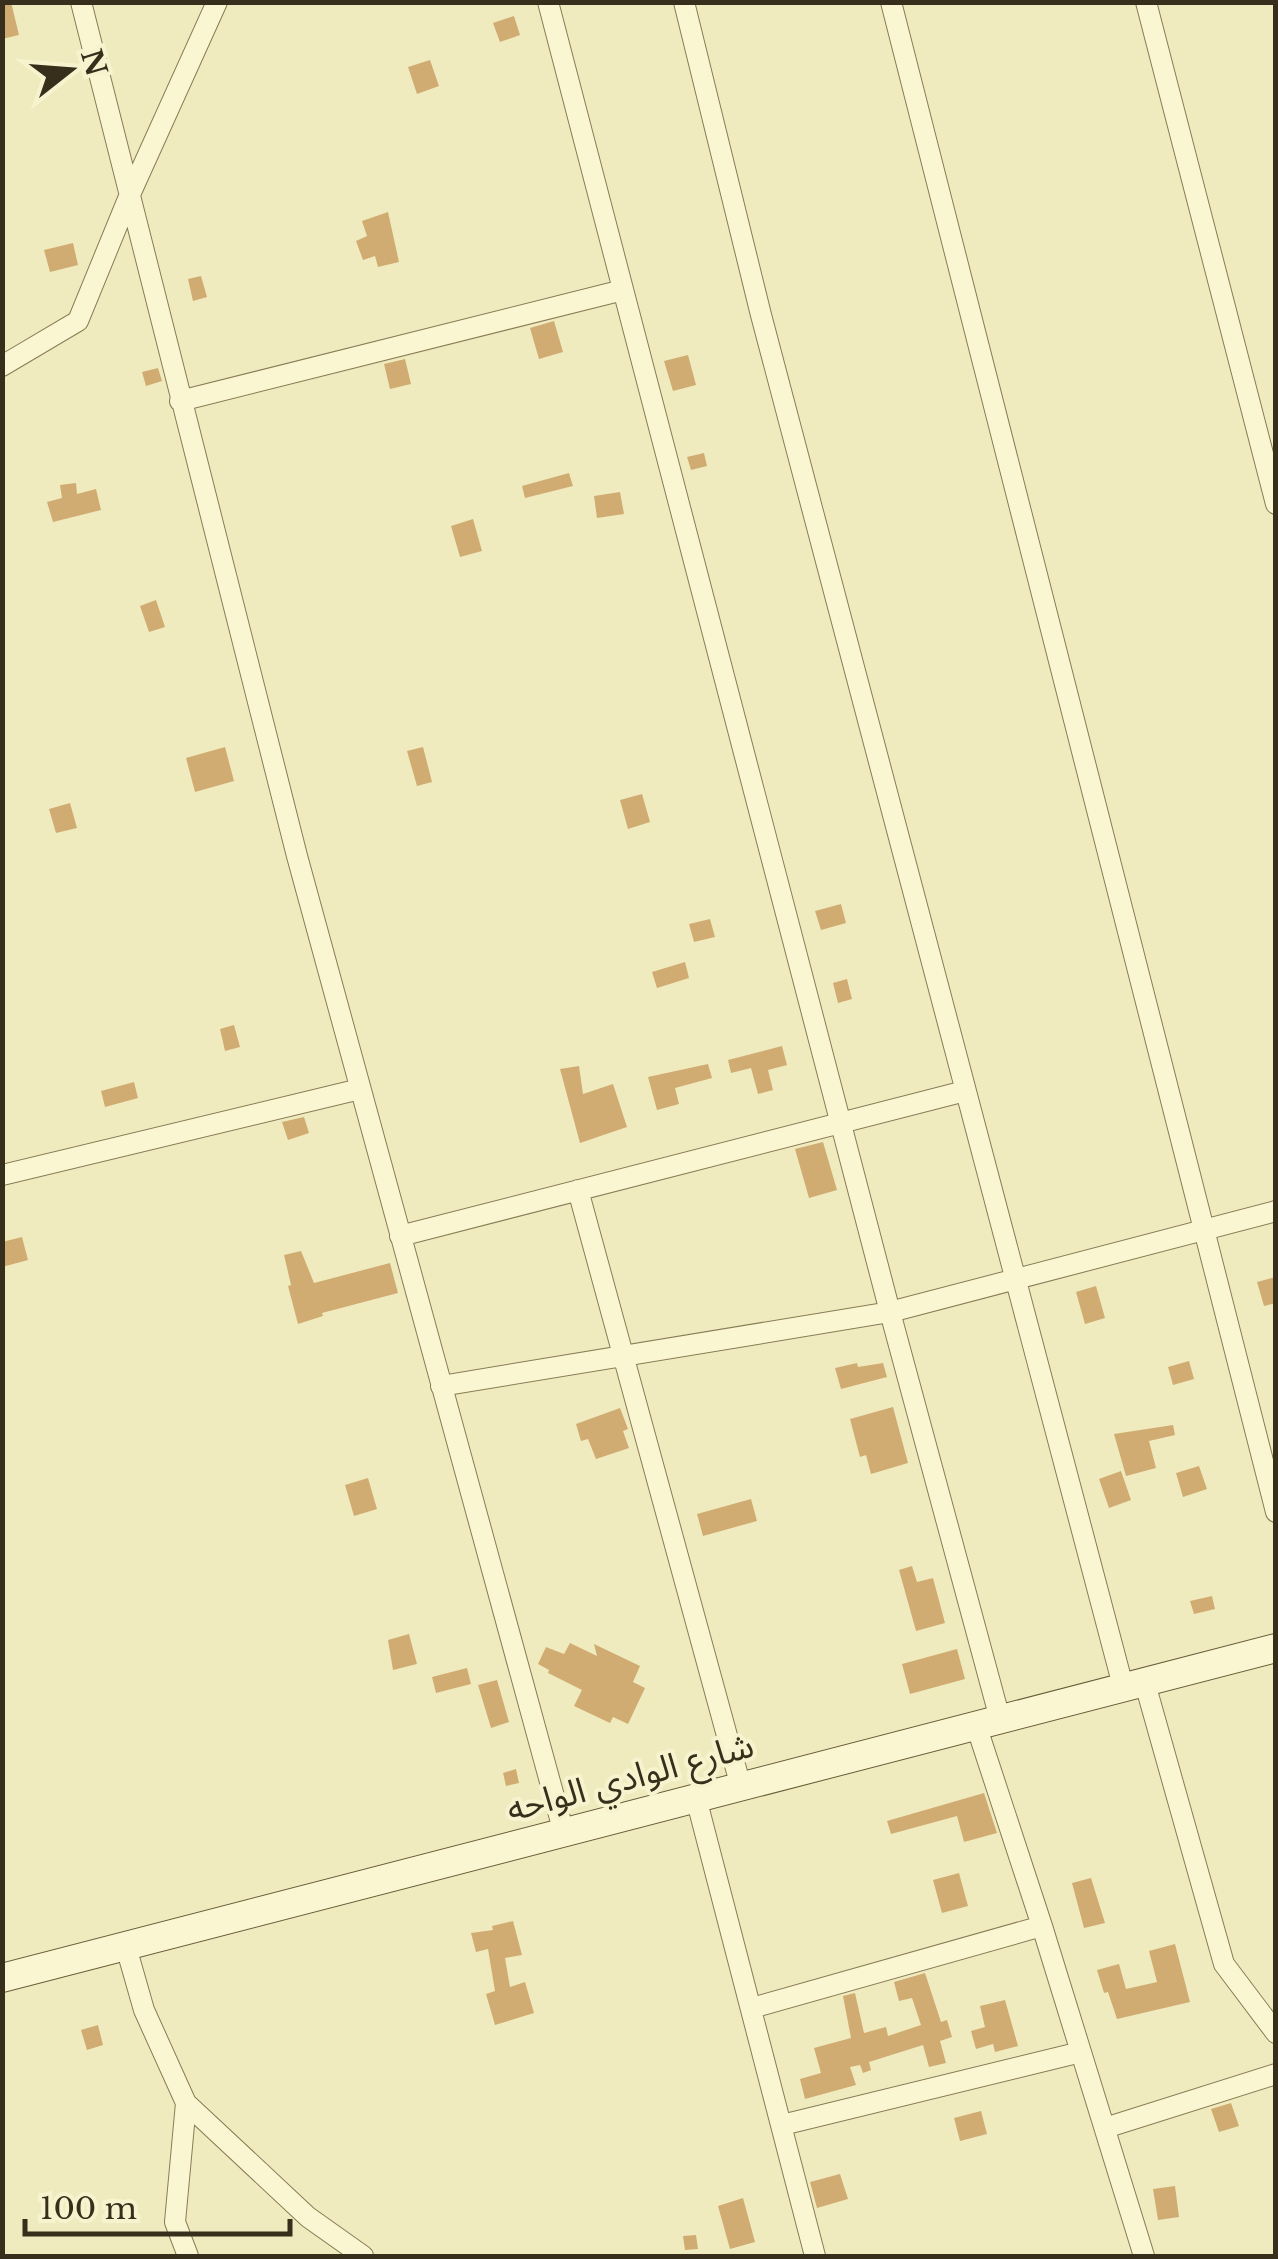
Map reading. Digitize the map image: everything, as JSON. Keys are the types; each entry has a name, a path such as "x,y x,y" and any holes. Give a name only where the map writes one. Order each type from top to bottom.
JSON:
{"main road":[{"name":"شارع الوادي الواحه","path":"2,1978 1276,1648"}],"street":[{"path":"81,2 296,856 564,1832"},
{"path":"2,366 78,321 217,2"},
{"path":"548,2 890,1312 988,1722 1042,1926 1144,2256"},
{"path":"684,2 760,315 1016,1280 1134,1683 1224,1964 1276,2033"},
{"path":"892,2 1276,1512"},
{"path":"1146,2 1276,504"},
{"path":"180,401 623,290"},
{"path":"2,1175 360,1088"},
{"path":"400,1236 966,1091"},
{"path":"578,1190 741,1787"},
{"path":"441,1386 890,1312 1276,1211"},
{"path":"696,1798 815,2256"},
{"path":"752,2008 1042,1926"},
{"path":"126,1947 144,2010 186,2103 308,2217 363,2256"},
{"path":"782,2125 1082,2052"},
{"path":"1105,2128 1276,2074"},
{"path":"186,2103 175,2222 188,2256"}],"building":[{"path":"2,2 11,2 19,35 2,39"},
{"path":"514,16 520,35 500,42 493,23"},
{"path":"430,60 439,86 417,94 408,67"},
{"path":"388,212 399,262 378,267 375,256 363,260 356,241 367,236 362,221"},
{"path":"73,243 78,265 50,272 44,250"},
{"path":"201,276 207,297 193,301 188,279"},
{"path":"554,321 563,352 539,359 530,328"},
{"path":"688,355 696,385 673,391 664,361"},
{"path":"405,359 411,384 390,389 384,364"},
{"path":"158,368 162,381 146,386 142,372"},
{"path":"704,453 707,466 691,470 687,457"},
{"path":"569,473 573,486 525,498 522,486"},
{"path":"76,483 77,494 96,489 101,510 53,522 47,502 62,498 60,485"},
{"path":"620,492 624,514 597,518 594,496"},
{"path":"473,519 482,551 460,557 451,526"},
{"path":"156,600 165,627 149,632 140,606"},
{"path":"225,747 234,781 195,792 186,758"},
{"path":"423,747 432,782 417,786 407,751"},
{"path":"642,794 650,822 628,829 620,800"},
{"path":"70,803 77,828 56,833 49,809"},
{"path":"841,904 846,923 821,930 815,911"},
{"path":"710,919 715,937 694,942 689,924"},
{"path":"685,962 689,978 657,988 652,972"},
{"path":"847,979 852,999 838,1003 833,983"},
{"path":"234,1025 240,1047 225,1051 220,1029"},
{"path":"782,1046 787,1065 768,1070 773,1090 758,1094 751,1068 731,1073 728,1060"},
{"path":"708,1064 712,1078 675,1088 679,1104 657,1110 648,1077"},
{"path":"579,1066 583,1094 613,1084 627,1127 580,1143 560,1069"},
{"path":"134,1082 138,1098 105,1107 101,1091"},
{"path":"304,1117 309,1133 288,1140 282,1122"},
{"path":"823,1142 837,1190 809,1198 795,1149"},
{"path":"22,1237 28,1260 2,1267 2,1242"},
{"path":"301,1251 314,1283 390,1263 398,1293 322,1313 323,1316 298,1324 284,1255"},
{"path":"1276,1277 1276,1303 1264,1306 1257,1282"},
{"path":"1096,1286 1105,1318 1085,1324 1076,1292"},
{"path":"1189,1361 1194,1379 1173,1385 1168,1367"},
{"path":"857,1363 858,1367 883,1363 887,1377 841,1389 835,1368"},
{"path":"893,1407 908,1463 871,1474 866,1455 860,1457 850,1419"},
{"path":"620,1408 628,1429 623,1431 629,1448 596,1459 588,1439 581,1441 576,1424"},
{"path":"1173,1425 1175,1435 1149,1441 1156,1468 1126,1476 1114,1434"},
{"path":"1199,1466 1207,1489 1183,1497 1176,1473"},
{"path":"1121,1471 1131,1500 1109,1508 1099,1479"},
{"path":"368,1478 377,1509 354,1516 345,1485"},
{"path":"751,1499 757,1521 703,1536 697,1514"},
{"path":"912,1566 917,1582 933,1578 945,1623 916,1631 899,1570"},
{"path":"1212,1596 1215,1609 1194,1614 1190,1601"},
{"path":"409,1634 417,1664 393,1670 388,1640"},
{"path":"570,1643 597,1656 594,1644 640,1666 633,1682 645,1688 628,1724 613,1717 610,1723 574,1706 582,1690 538,1664 546,1647 564,1654"},
{"path":"957,1649 965,1679 910,1694 902,1664"},
{"path":"467,1668 471,1684 436,1693 432,1677"},
{"path":"497,1680 509,1722 491,1728 478,1685"},
{"path":"516,1769 519,1783 506,1786 503,1773"},
{"path":"984,1793 997,1833 964,1842 957,1816 891,1834 887,1821"},
{"path":"959,1873 968,1906 942,1913 933,1880"},
{"path":"1091,1878 1105,1923 1084,1928 1072,1883"},
{"path":"513,1921 522,1955 505,1958 510,1987 525,1982 534,2013 495,2025 486,1994 495,1991 488,1949 476,1952 471,1933 493,1930 492,1926"},
{"path":"1175,1944 1190,2002 1117,2019 1097,1970 1119,1964 1126,1989 1157,1982 1149,1951"},
{"path":"925,1973 941,2022 947,2020 952,2037 940,2041 946,2063 929,2067 923,2045 869,2062 871,2070 863,2073 860,2065 850,2067 856,2085 805,2099 800,2079 821,2073 814,2048 851,2038 843,1996 855,1993 864,2033 886,2027 888,2036 921,2025 912,1998 899,2001 894,1982"},
{"path":"1005,2000 1018,2046 995,2052 993,2044 976,2049 971,2031 985,2027 980,2006"},
{"path":"98,2025 103,2045 87,2050 81,2030"},
{"path":"1231,2103 1239,2126 1219,2132 1211,2109"},
{"path":"981,2111 987,2134 960,2141 954,2118"},
{"path":"840,2174 848,2199 817,2208 810,2182"},
{"path":"1175,2186 1179,2217 1158,2220 1153,2189"},
{"path":"743,2198 755,2242 730,2249 718,2206"},
{"path":"696,2235 698,2249 685,2250 683,2236"}]}
